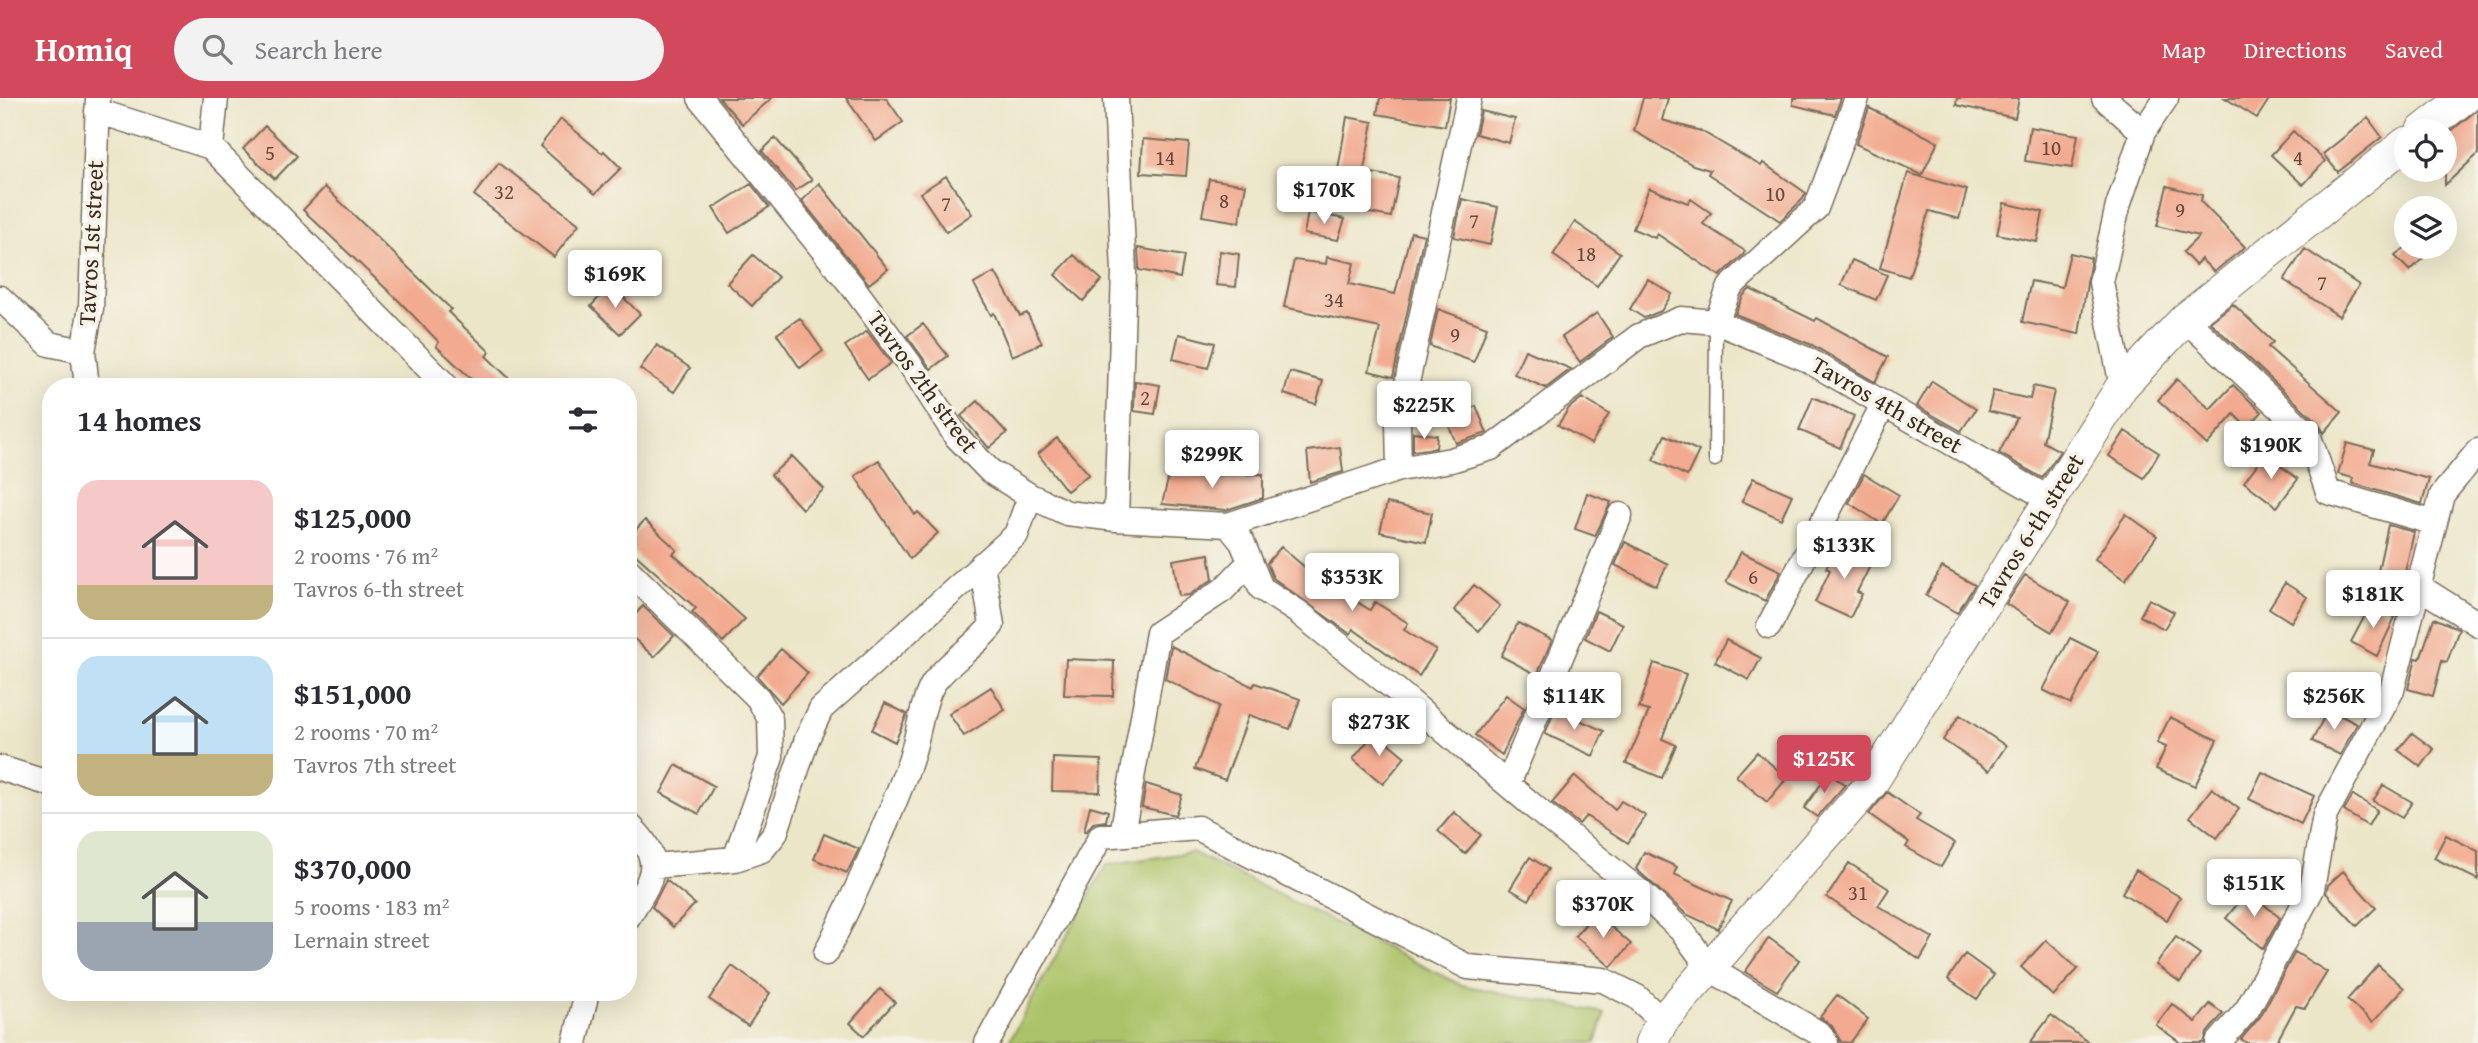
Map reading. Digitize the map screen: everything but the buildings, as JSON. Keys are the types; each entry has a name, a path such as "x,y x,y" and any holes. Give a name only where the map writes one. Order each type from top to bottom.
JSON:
{"street":[{"path":"211,147 216,98"},
{"name":"Tavros 2th street","path":"700,98 853,287 912,366 956,436 990,471 1030,496 1067,513 1115,519 1228,525"},
{"path":"1115,519 1124,272 1116,98"},
{"path":"1399,470 1398,424 1469,98"},
{"path":"1716,322 1730,287 1816,208 1857,98"},
{"path":"2104,98 2143,132"},
{"path":"2122,386 2101,282 2118,206 2143,132 2166,98"},
{"path":"2437,119 2464,98"},
{"path":"97,104 211,147 438,378"},
{"name":"Tavros 1st street","path":"86,378 83,351 91,308 97,104"},
{"name":"Tavros 6-th street","path":"1656,1032 1871,785 2122,386 2185,319 2394,154"},
{"path":"0,299 49,344 83,351"},
{"name":"Tavros 4th street","path":"1228,525 1399,470 1451,460 1491,448 1639,336 1681,319 1716,322 1806,359 2051,500"},
{"path":"2185,319 2308,434 2328,492 2435,523"},
{"path":"1769,626 1884,403"},
{"path":"2218,1043 2247,1010 2312,888 2325,815 2392,690 2442,495 2478,451"},
{"path":"654,866 735,859 762,850 775,834 807,739 821,709 1016,535 1030,496"},
{"path":"1508,784 1620,515"},
{"path":"1228,525 1242,542 1248,564 1261,588 1298,612 1395,689 1643,894 1683,932 1710,969 1820,1034 1826,1043"},
{"path":"826,953 860,883 910,765 928,694 936,680 981,640 992,625 982,564"},
{"path":"1122,834 1158,633 1223,590 1248,564"},
{"path":"637,579 758,698 769,719 771,757 735,859"},
{"path":"2418,586 2478,624"},
{"path":"0,768 42,781"},
{"path":"987,1043 1101,836 1198,828 1468,967 1602,980 1637,997 1656,1032"},
{"path":"637,832 648,842 654,866 637,902"},
{"path":"575,1043 585,1001"}],"lane":[{"path":"1715,460 1716,322"}],"green space":[{"path":"1192,852 1461,985 1605,1013 1596,1043 1008,1043 1106,865"}]}
